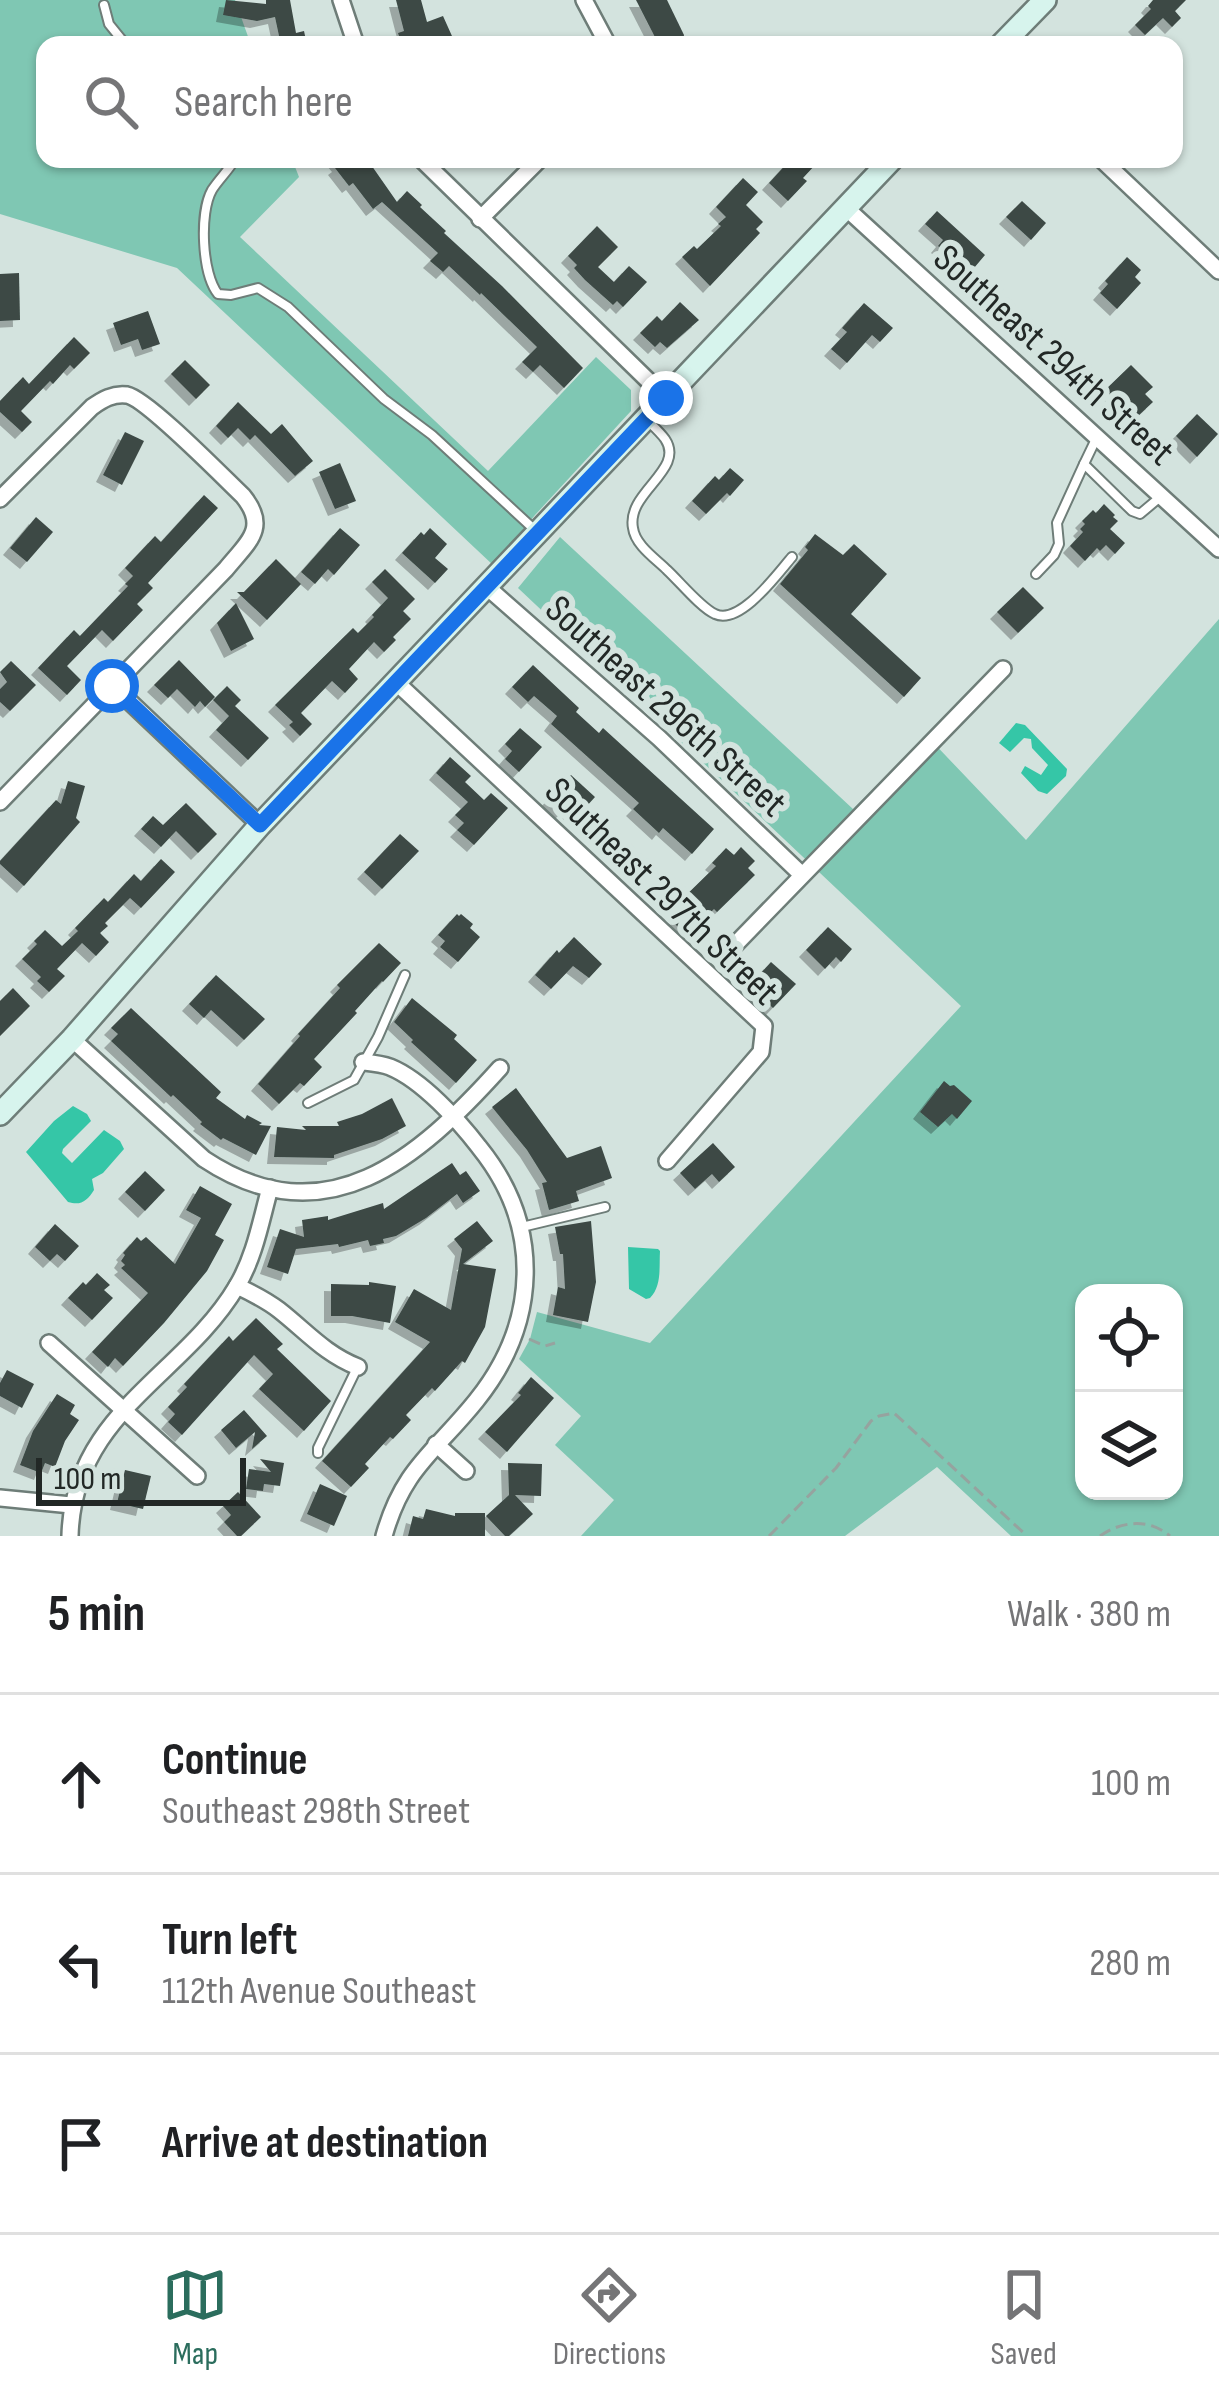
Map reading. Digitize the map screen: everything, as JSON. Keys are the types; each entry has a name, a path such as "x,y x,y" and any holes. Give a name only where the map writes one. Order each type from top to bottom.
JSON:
{"street":[{"path":"341,0 353,36"},
{"path":"584,0 603,36"},
{"path":"1010,36 1045,0"},
{"path":"430,168 666,398"},
{"path":"480,219 530,168"},
{"path":"0,1114 260,825 884,168"},
{"path":"1110,168 1219,271"},
{"name":"Southeast 294th Street","path":"846,208 1219,549"},
{"path":"0,499 92,407 115,395 130,396 243,496 254,512 256,530 226,569 0,802"},
{"name":"Southeast 296th Street","path":"487,587 659,738 801,874"},
{"path":"728,952 1004,669"},
{"name":"Southeast 297th Street","path":"397,683 764,1026 761,1052 667,1161"},
{"path":"112,686 260,825"},
{"path":"72,1039 204,1159 239,1179 298,1191 363,1181 411,1154 456,1117 500,1068"},
{"path":"363,1062 390,1067 405,1076 456,1117 484,1152 502,1181 520,1227 526,1279 516,1333 500,1369 411,1474 384,1536"},
{"path":"70,1536 71,1505 88,1464 122,1410 211,1321 237,1286 270,1188"},
{"path":"237,1286 280,1311 334,1358 358,1367"},
{"path":"49,1343 197,1476"},
{"path":"436,1444 466,1471"},
{"path":"0,1498 71,1505"}],"lane":[{"path":"104,5 109,24 119,36"},
{"path":"229,168 212,190 203,225 209,283 218,294 258,289 288,307 384,399 432,435 538,533"},
{"path":"646,419 667,441 671,454 667,466 640,498 632,530 642,546 701,602 714,614 726,616 741,610 792,556"},
{"path":"1036,574 1059,544 1057,523 1097,437"},
{"path":"1084,464 1132,511 1140,514 1161,496"},
{"path":"308,1103 354,1080 405,974"},
{"path":"520,1227 605,1207"},
{"path":"318,1453 358,1367"}],"path":[{"path":"516,1333 545,1346 554,1343"},
{"path":"541,1355 545,1346"},
{"path":"769,1536 836,1468 872,1421 894,1413 1028,1536"},
{"path":"1100,1536 1117,1526 1146,1523 1170,1536"}],"shaded area":[{"path":"0,0 235,0 248,36 36,36 36,168 296,168 299,177 240,237 488,471 596,357 631,390 631,411 493,565 177,268 0,214"},
{"path":"560,537 853,809 927,736 1026,840 1219,619 1219,1536 1011,1536 937,1467 845,1536 581,1536 614,1500 555,1445 581,1416 519,1359 537,1312 650,1343 961,1006 518,588"},
{"path":"1016,723 1025,725 1067,769 1047,794 1021,773 1025,766 1041,775 1048,765 1032,748 1031,739 1024,738 1010,752 999,743"},
{"path":"73,1106 91,1121 63,1149 72,1163 104,1130 124,1149 92,1179 94,1190 89,1197 77,1203 68,1202 26,1152"},
{"path":"628,1247 660,1251 658,1282 650,1298 629,1289"}],"building":[{"path":"226,0 266,4 266,0 290,0 296,33 304,31 305,36 279,36 275,17 257,21 223,15"},
{"path":"396,0 421,0 427,22 443,16 452,36 399,36 404,31"},
{"path":"636,0 667,0 684,35 654,36"},
{"path":"1153,0 1186,0 1175,11 1181,18 1172,27 1163,18 1145,35 1135,25 1151,9"},
{"path":"335,168 373,168 397,202 407,191 583,368 564,388 540,365 533,372 522,362 537,347 449,266 443,272 430,261 438,253 382,202 373,209 353,183 349,186"},
{"path":"783,168 812,168 788,201 769,183"},
{"path":"743,178 758,192 746,205 763,222 756,229 760,233 710,286 682,257 721,226 726,217 716,207"},
{"path":"1022,201 1046,223 1031,240 1006,217"},
{"path":"937,211 985,255 974,268 952,249 947,254 938,246 943,240 925,224"},
{"path":"597,226 618,247 598,267 614,282 629,266 647,282 623,307 617,301 613,305 585,280 568,256"},
{"path":"1127,257 1141,270 1135,277 1141,283 1117,309 1100,293"},
{"path":"19,273 20,320 0,321 0,274"},
{"path":"680,302 699,320 667,348 660,342 655,347 640,333 657,316 662,321"},
{"path":"864,303 893,328 880,342 872,335 847,363 831,349"},
{"path":"148,311 160,344 142,350 138,339 121,345 113,323"},
{"path":"74,337 90,353 74,369 70,365 53,384 50,381 21,411 32,422 22,432 0,412 0,401 23,377 29,384"},
{"path":"185,360 210,385 196,399 171,374"},
{"path":"1131,365 1153,387 1145,394 1153,402 1138,416 1131,409 1124,416 1101,394"},
{"path":"238,402 271,434 282,424 313,461 295,476 255,435 250,440 238,428 228,438 216,426"},
{"path":"1197,414 1218,434 1197,457 1176,436"},
{"path":"125,432 144,441 122,485 103,475"},
{"path":"340,463 356,501 335,509 319,472"},
{"path":"730,468 744,480 706,514 692,501 715,476 719,480"},
{"path":"204,495 218,508 148,583 153,588 137,604 143,610 113,641 102,630 67,666 81,680 67,695 38,668 74,630 80,636 128,586 133,576 125,568 155,536 161,542"},
{"path":"1104,504 1118,521 1110,529 1125,543 1115,554 1106,545 1100,551 1097,548 1085,561 1070,546 1083,532 1082,521"},
{"path":"36,517 53,532 27,562 10,548"},
{"path":"340,528 360,545 334,575 328,569 315,584 301,572"},
{"path":"430,528 447,544 435,558 448,569 435,583 402,553"},
{"path":"815,534 843,555 854,544 887,574 851,614 921,678 904,697 780,584"},
{"path":"276,559 301,584 267,620 237,592 244,592"},
{"path":"385,569 415,599 403,611 411,619 384,652 374,642 349,669 358,679 345,693 332,681 301,713 312,724 300,736 275,705 353,628 358,633 374,617 388,598 372,582"},
{"path":"1023,587 1044,608 1018,633 997,612"},
{"path":"236,603 254,639 231,651 217,623"},
{"path":"179,660 215,697 205,707 200,701 195,707 177,689 168,698 154,685"},
{"path":"11,661 36,685 10,711 0,702 0,689 7,682 0,672"},
{"path":"533,665 599,733 603,728 714,829 692,854 633,809 639,803 551,724 557,716 534,696 528,702 512,687"},
{"path":"227,686 241,700 235,706 269,738 248,760 216,730 229,716 213,700"},
{"path":"520,728 542,747 519,772 505,759 512,751 505,744"},
{"path":"450,757 471,776 465,782 484,800 491,793 508,808 474,845 457,830 464,823 455,815 468,802 436,773"},
{"path":"571,775 595,797 576,818 548,800"},
{"path":"68,781 85,786 76,818 80,822 24,886 0,861 56,800 61,804"},
{"path":"186,803 217,834 198,853 176,831 161,847 141,829 153,816 163,825"},
{"path":"400,834 419,851 382,889 364,872"},
{"path":"741,847 755,861 748,868 755,875 687,936 673,922 681,914 674,907 716,866 712,863 726,848 734,855"},
{"path":"161,859 175,872 141,908 130,898 105,923 108,926 100,933 109,942 96,956 82,943 57,969 65,976 49,992 37,981 41,977 22,959 45,930 62,946 104,898 108,902 134,874 141,881"},
{"path":"457,914 473,924 470,928 480,937 458,962 440,947 445,941 438,935"},
{"path":"828,927 852,949 841,962 836,957 825,969 806,950"},
{"path":"574,937 602,964 589,978 573,966 551,989 535,975"},
{"path":"379,943 401,963 314,1059 322,1067 279,1104 258,1084 340,988 337,985"},
{"path":"771,962 796,984 773,1008 749,986"},
{"path":"216,975 265,1019 244,1040 211,1010 204,1018 189,1004"},
{"path":"13,988 30,1006 0,1036 0,1001"},
{"path":"412,998 457,1035 454,1039 477,1060 456,1083 394,1022"},
{"path":"131,1008 221,1092 216,1098 245,1119 247,1115 262,1123 259,1125 271,1126 256,1155 221,1140 200,1124 111,1041 118,1034 111,1028"},
{"path":"944,1081 972,1101 957,1119 952,1114 938,1127 920,1112"},
{"path":"516,1088 567,1158 601,1146 612,1178 576,1191 579,1201 549,1210 542,1183 547,1182 492,1107"},
{"path":"392,1098 406,1126 382,1139 334,1158 274,1157 277,1127 339,1126 337,1122"},
{"path":"713,1143 735,1167 719,1182 712,1174 695,1189 680,1173"},
{"path":"452,1163 460,1175 466,1171 480,1191 463,1203 457,1194 426,1218 383,1239 384,1243 370,1246 368,1240 296,1249 288,1274 267,1267 280,1229 304,1237 302,1220 328,1216 328,1220 383,1203 384,1209"},
{"path":"145,1171 165,1190 145,1211 125,1192"},
{"path":"200,1186 232,1204 215,1235 224,1240 207,1271 164,1323 123,1366 115,1358 108,1367 92,1352 148,1293 121,1268 123,1253 137,1237 141,1241 146,1237 175,1264 201,1218 186,1210"},
{"path":"477,1221 493,1241 463,1264 496,1269 485,1327 465,1363 406,1415 411,1420 365,1464 369,1468 351,1487 322,1461 430,1342 395,1322 414,1289 451,1310 462,1249 454,1239"},
{"path":"591,1221 596,1282 588,1322 553,1315 558,1287 565,1289 555,1227"},
{"path":"55,1224 79,1246 65,1261 57,1254 50,1261 35,1247"},
{"path":"97,1273 110,1285 104,1290 113,1298 92,1320 68,1298"},
{"path":"331,1284 396,1286 390,1323 331,1316"},
{"path":"256,1318 283,1344 277,1349 331,1401 304,1431 259,1389 273,1374 254,1355 182,1435 168,1422 175,1414 168,1407 229,1336 233,1341"},
{"path":"7,1370 34,1384 22,1408 0,1396"},
{"path":"531,1377 554,1398 507,1452 485,1432 521,1395"},
{"path":"57,1394 75,1405 70,1414 79,1420 55,1467 45,1463 41,1473 20,1465 33,1431"},
{"path":"244,1410 267,1436 252,1449 255,1432 236,1448 221,1430"},
{"path":"260,1459 284,1463 280,1486 246,1489 249,1469 271,1472"},
{"path":"508,1463 542,1464 541,1496 515,1495 533,1514 505,1536 486,1516 509,1495"},
{"path":"125,1470 151,1476 143,1509 117,1503"},
{"path":"320,1484 347,1496 334,1526 307,1514"},
{"path":"238,1492 261,1517 241,1536 224,1522 231,1515 223,1506"},
{"path":"426,1509 455,1516 485,1513 485,1536 408,1536 413,1516 423,1519"}],"route":[{"path":"112,686 260,825 666,398"}]}
